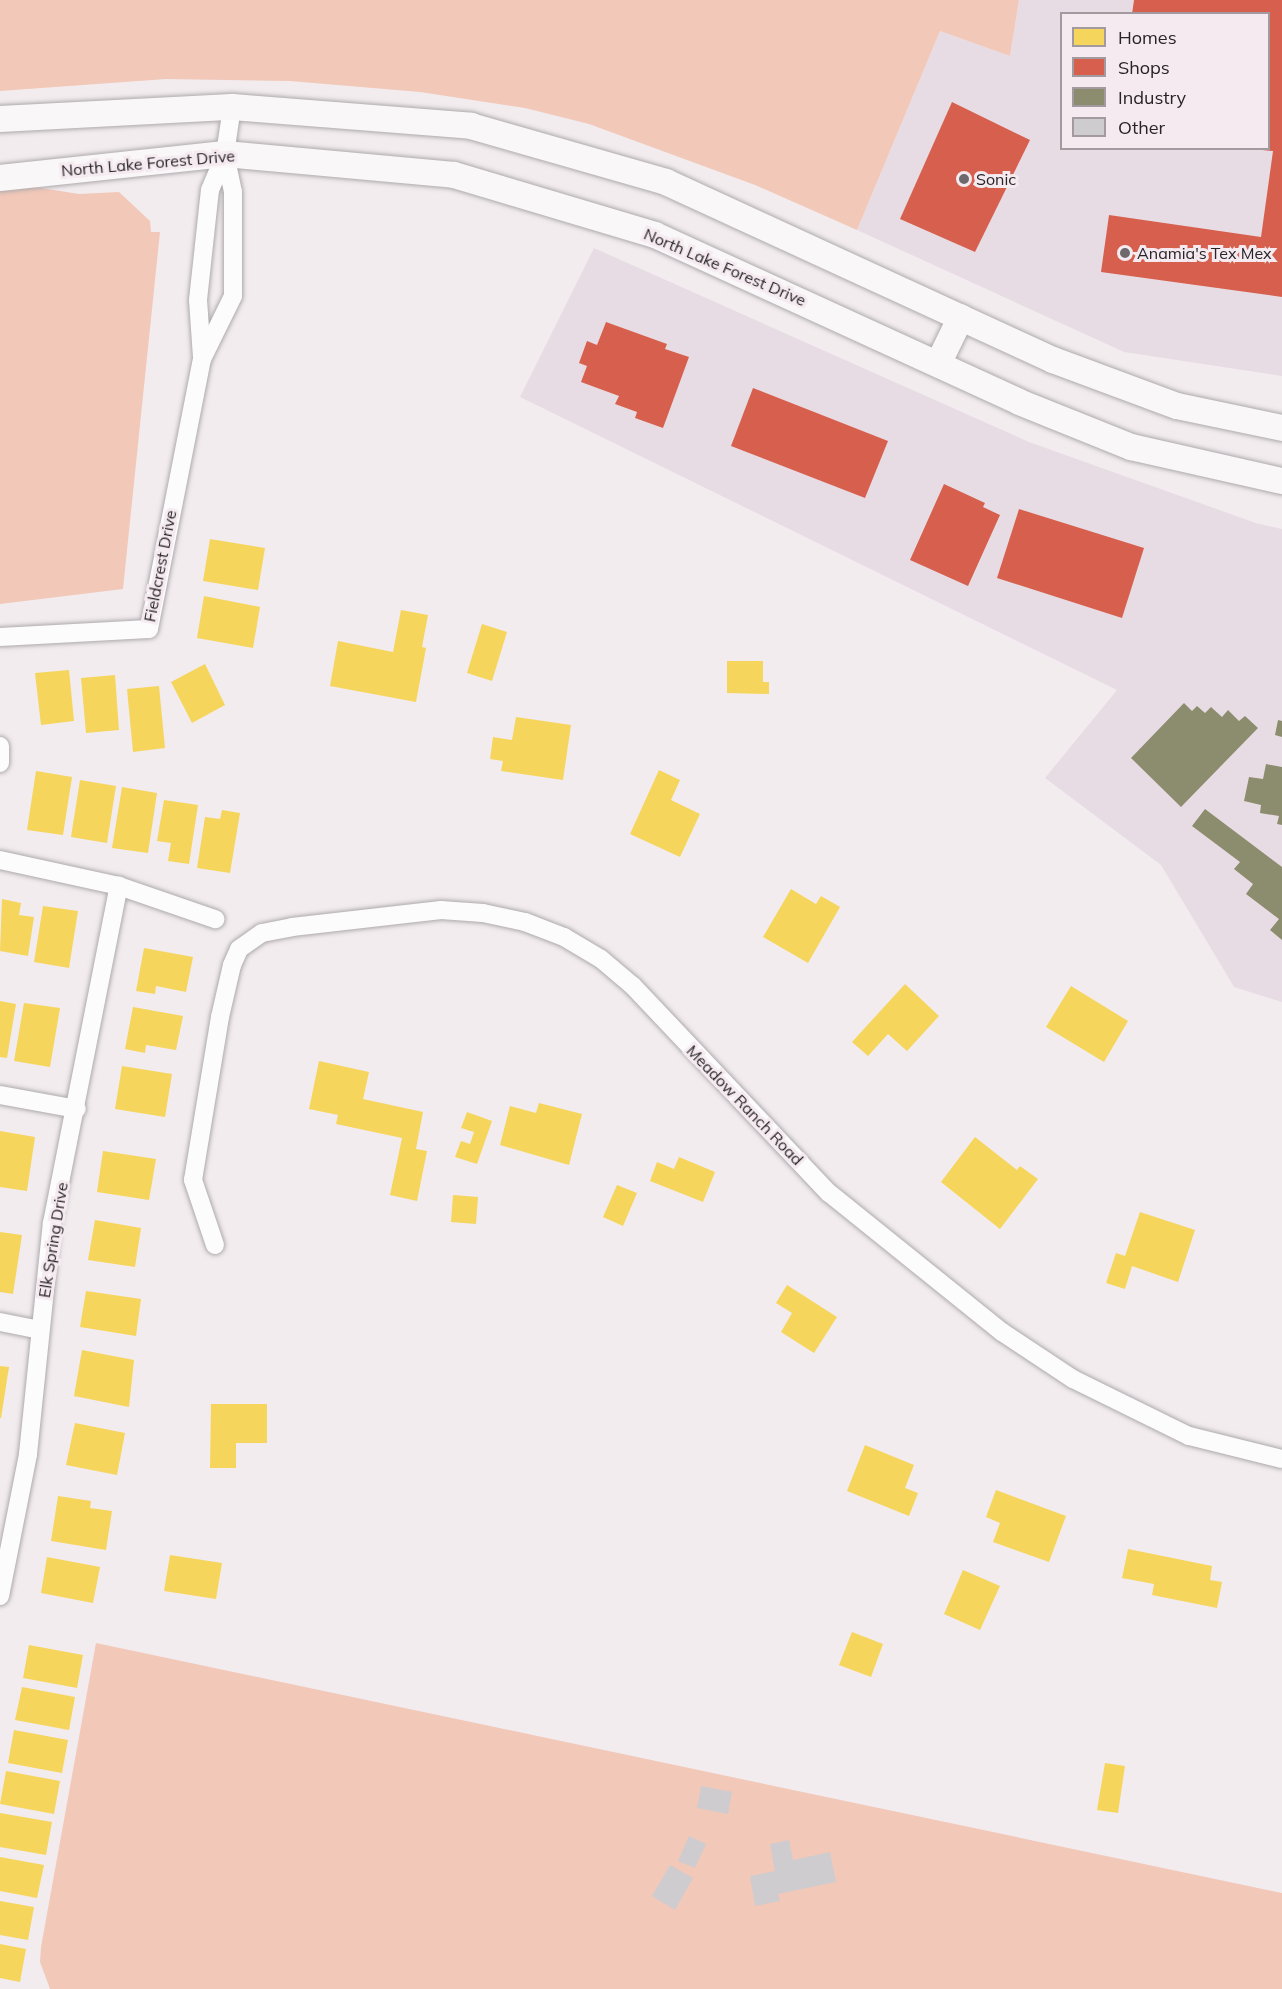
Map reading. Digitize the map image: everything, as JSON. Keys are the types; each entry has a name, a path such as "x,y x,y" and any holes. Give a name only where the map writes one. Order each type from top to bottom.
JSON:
{"main road":[{"path":"0,119 232,107 471,126 654,179 961,316 1053,360 1177,406 1282,428"},
{"name":"North Lake Forest Drive","path":"0,178 225,154 288,157 465,178 655,235 1019,402 1131,447 1282,481"},
{"path":"938,364 961,316"}],"street":[{"name":"Fieldcrest Drive","path":"202,359 198,300 210,190 225,154 232,107"},
{"name":"Fieldcrest Drive","path":"0,637 149,629 202,359 232,296 233,192 225,154"},
{"path":"0,746 0,763"},
{"path":"0,860 119,886 215,919"},
{"name":"Elk Spring Drive","path":"0,1596 2,1569 28,1454 52,1223 77,1109 119,886"},
{"name":"Meadow Ranch Road","path":"215,1245 194,1180 220,1017 240,949 262,933 441,910 483,913 525,922 564,937 601,959 633,986 829,1193 1002,1332 1073,1379 1189,1436 1282,1459"},
{"path":"0,1095 77,1109"},
{"path":"0,1322 40,1330"}],"shaded area":[{"path":"0,0 1019,0 1010,56 940,31 857,230 755,185 589,124 525,108 420,92 290,81 166,79 0,91"},
{"path":"1019,0 1282,0 1282,376 1124,352 857,230 940,31 1010,56"},
{"path":"16,184 79,194 119,192 150,221 151,232 160,232 123,589 0,604 0,186"},
{"path":"594,248 1029,442 1256,523 1282,529 1282,1002 1234,987 1161,865 1045,778 1117,690 520,397"},
{"path":"96,1643 1282,1893 1282,1989 50,1989 40,1962 41,1947"}],"building: Homes":[{"path":"210,539 265,548 258,590 203,581"},
{"path":"204,596 260,607 253,648 197,638"},
{"path":"401,610 428,615 422,647 426,648 416,702 330,686 338,641 393,652"},
{"path":"482,624 507,632 492,681 467,673"},
{"path":"727,661 763,661 763,682 769,682 769,694 727,693"},
{"path":"205,664 225,705 192,723 171,682"},
{"path":"69,670 74,721 41,725 35,673"},
{"path":"115,675 119,730 86,733 81,678"},
{"path":"159,686 165,748 133,752 127,689"},
{"path":"516,717 571,725 563,780 501,771 503,761 490,759 493,737 512,740"},
{"path":"659,770 680,780 671,800 700,814 680,857 630,834"},
{"path":"36,771 72,777 63,835 27,830"},
{"path":"80,780 116,786 107,843 71,837"},
{"path":"122,787 157,793 148,853 112,848"},
{"path":"164,800 198,805 189,864 168,861 171,843 157,841"},
{"path":"222,810 240,813 230,873 197,868 205,817 220,819"},
{"path":"791,889 816,904 821,896 840,907 808,963 763,937"},
{"path":"2,899 21,903 19,915 34,917 28,956 0,951"},
{"path":"43,906 78,911 69,968 34,962"},
{"path":"144,948 193,957 186,992 156,986 155,994 136,991"},
{"path":"905,984 939,1016 907,1051 888,1034 868,1056 852,1042"},
{"path":"1071,986 1128,1021 1104,1062 1046,1027"},
{"path":"0,1001 16,1004 7,1058 0,1057"},
{"path":"24,1003 60,1008 50,1067 14,1061"},
{"path":"133,1007 183,1016 176,1050 146,1045 145,1053 125,1049"},
{"path":"319,1061 369,1072 363,1099 423,1112 416,1149 427,1151 417,1201 390,1195 402,1138 336,1124 338,1115 309,1109"},
{"path":"122,1066 172,1074 165,1117 115,1109"},
{"path":"539,1103 582,1114 569,1165 500,1145 510,1106 536,1113"},
{"path":"467,1112 492,1121 477,1164 455,1157 461,1141 470,1144 474,1132 461,1128"},
{"path":"0,1131 35,1137 27,1191 0,1187"},
{"path":"975,1137 1017,1170 1020,1166 1038,1179 1000,1229 941,1182"},
{"path":"103,1151 156,1159 149,1200 97,1192"},
{"path":"679,1157 715,1172 703,1202 650,1181 657,1162 674,1169"},
{"path":"617,1185 637,1193 623,1226 603,1217"},
{"path":"453,1195 478,1197 476,1224 451,1222"},
{"path":"1140,1212 1195,1230 1178,1282 1132,1266 1125,1289 1106,1283 1116,1253 1125,1256"},
{"path":"95,1220 141,1228 135,1267 88,1260"},
{"path":"0,1232 22,1235 13,1294 0,1292"},
{"path":"787,1285 837,1317 814,1353 781,1332 792,1313 776,1303"},
{"path":"86,1291 141,1299 136,1336 80,1327"},
{"path":"82,1350 134,1360 129,1407 74,1396"},
{"path":"0,1366 9,1367 1,1418 0,1418"},
{"path":"211,1404 267,1404 267,1443 236,1443 236,1468 210,1468"},
{"path":"75,1423 125,1433 117,1475 66,1465"},
{"path":"865,1445 914,1465 905,1488 918,1493 909,1516 847,1491"},
{"path":"996,1490 1066,1516 1049,1562 993,1542 1000,1523 986,1517"},
{"path":"58,1496 91,1501 90,1508 112,1511 106,1550 51,1541"},
{"path":"1128,1549 1212,1566 1210,1580 1222,1582 1217,1608 1152,1595 1154,1584 1122,1578"},
{"path":"170,1555 222,1563 216,1599 164,1591"},
{"path":"47,1557 100,1567 93,1603 41,1593"},
{"path":"963,1570 1000,1586 980,1630 944,1614"},
{"path":"852,1632 883,1644 871,1677 839,1665"},
{"path":"29,1645 83,1655 77,1688 23,1678"},
{"path":"22,1687 75,1697 69,1730 15,1720"},
{"path":"14,1730 68,1740 62,1773 8,1763"},
{"path":"1105,1763 1125,1766 1118,1813 1097,1810"},
{"path":"6,1771 60,1781 54,1814 0,1804"},
{"path":"0,1813 52,1822 46,1855 0,1847"},
{"path":"0,1857 44,1865 37,1898 0,1891"},
{"path":"0,1901 34,1907 28,1940 0,1935"},
{"path":"0,1944 26,1949 20,1982 0,1978"}],"building: Shops":[{"path":"1134,0 1282,0 1282,297 1101,272 1109,215 1261,237 1273,151 1262,150 1270,150 1270,12 1132,12"},
{"name":"Sonic","path":"952,102 1030,140 975,252 900,219"},
{"path":"606,322 667,344 665,349 689,357 663,428 635,418 637,412 615,404 619,396 581,382 587,366 579,363 587,341 597,345"},
{"path":"753,388 888,441 865,498 731,446"},
{"path":"944,484 985,503 983,507 1000,515 968,586 910,560"},
{"path":"1019,509 1144,548 1122,618 997,578"}],"building: Industry":[{"path":"1184,703 1192,711 1197,706 1205,713 1211,707 1222,717 1228,710 1239,721 1245,716 1258,728 1181,807 1131,758"},
{"path":"1278,720 1282,721 1282,737 1275,735"},
{"path":"1266,764 1282,767 1282,825 1277,824 1279,816 1260,813 1261,805 1244,801 1249,777 1263,779"},
{"path":"1205,809 1282,867 1282,940 1270,930 1279,919 1246,894 1253,884 1234,869 1240,862 1192,826"}],"building: Other":[{"path":"701,1786 732,1792 728,1814 697,1808"},
{"path":"689,1836 706,1844 695,1868 678,1861"},
{"path":"789,1840 793,1860 830,1852 836,1882 778,1894 780,1901 755,1906 750,1876 775,1871 770,1844"},
{"path":"670,1865 693,1878 675,1910 652,1896"}],"place":[{"name":"Sonic","path":"964,179"},
{"name":"Anamia's Tex Mex","path":"1125,253"}]}
